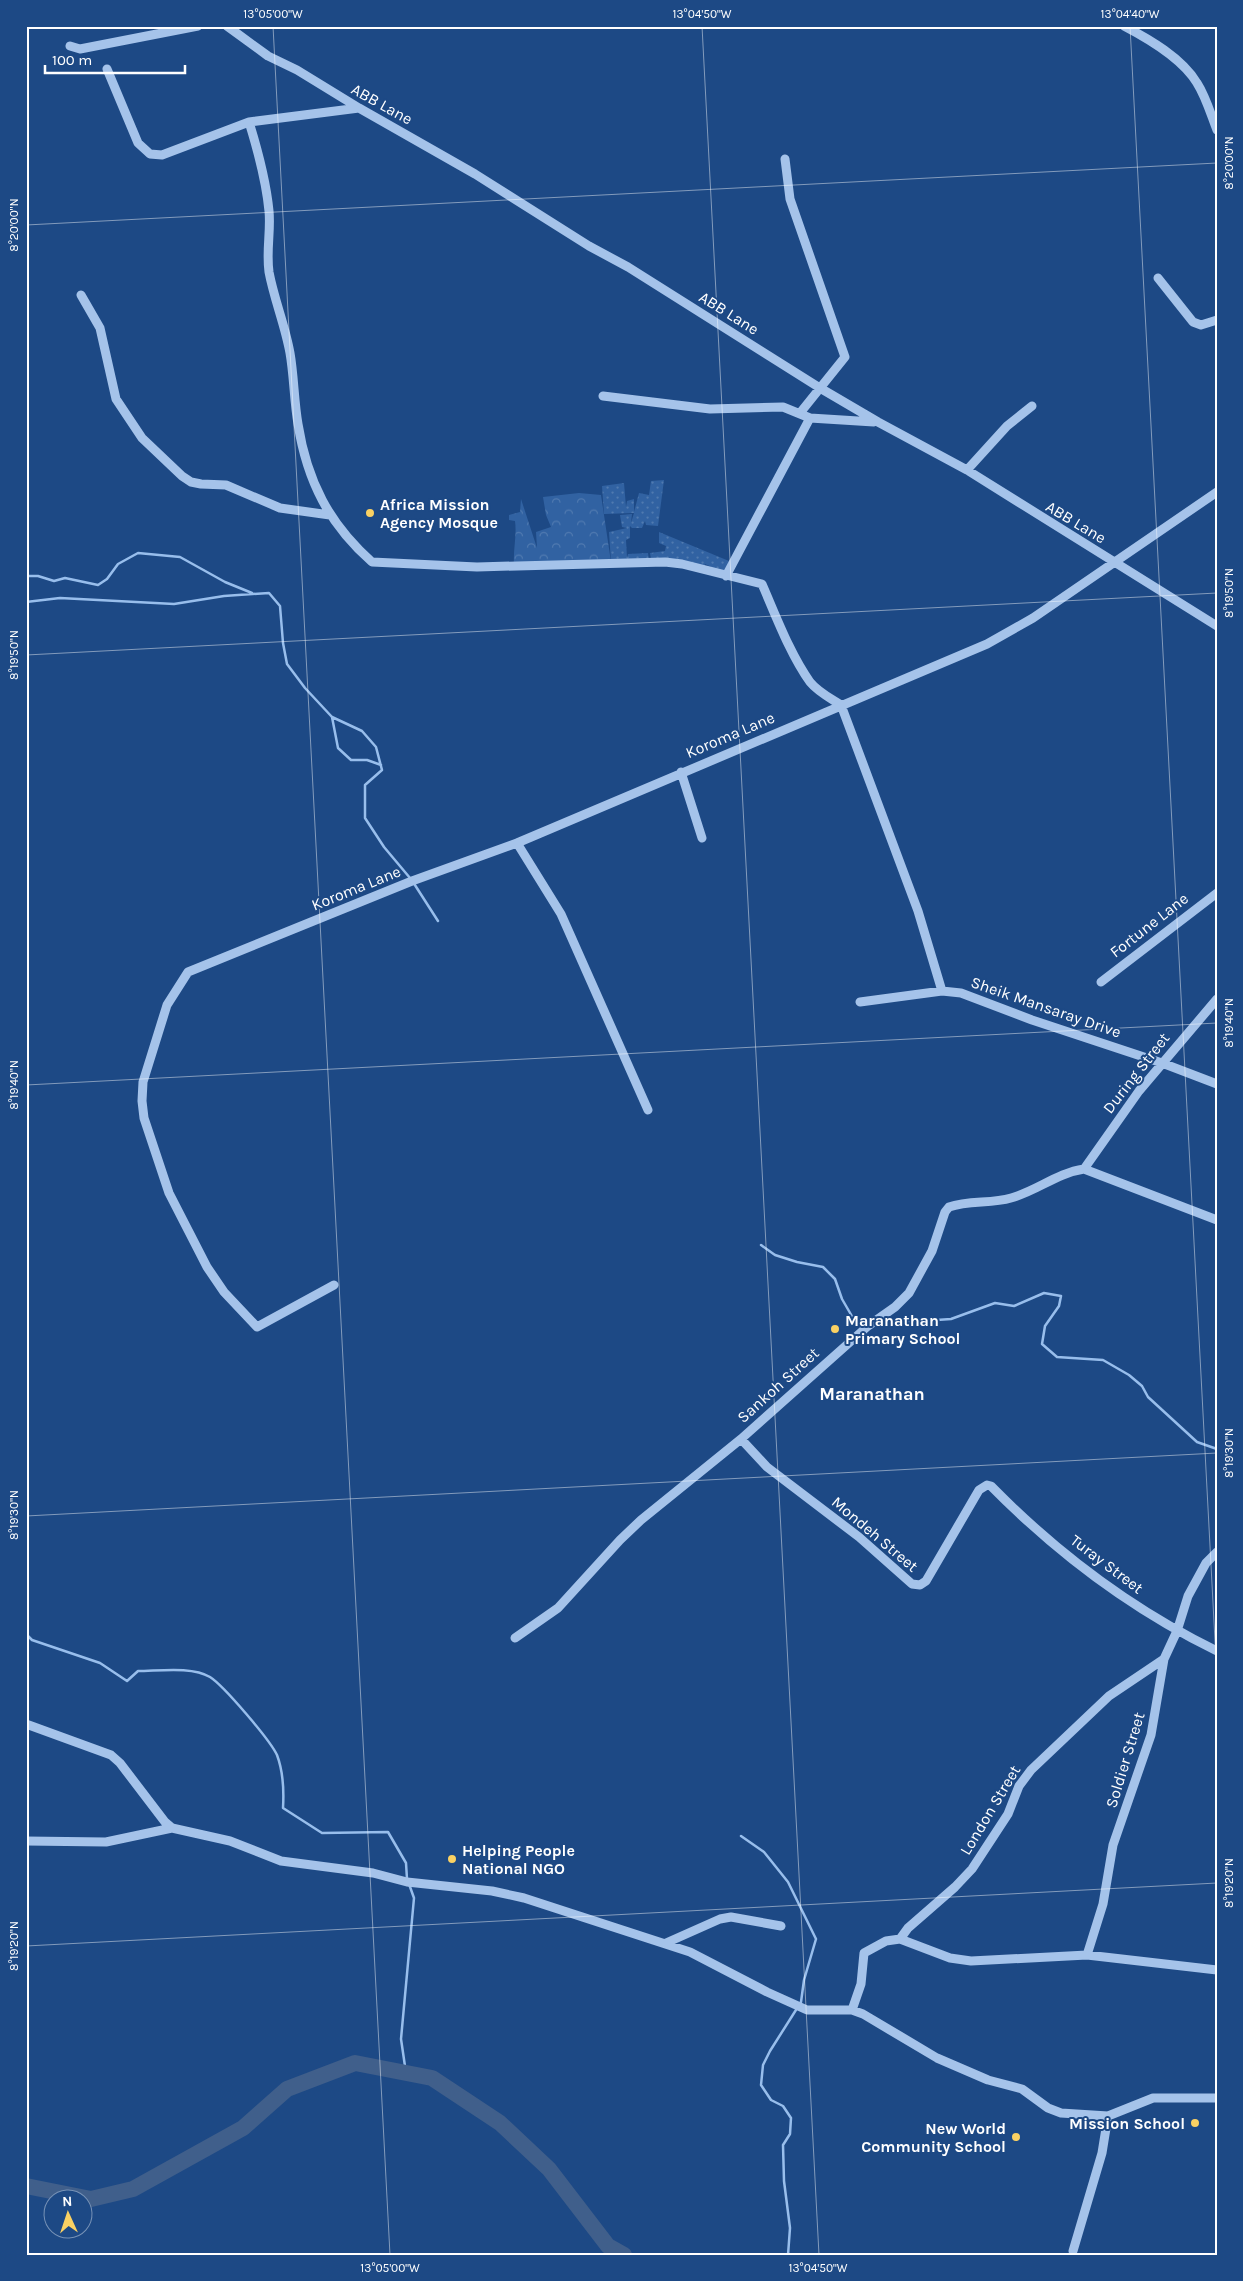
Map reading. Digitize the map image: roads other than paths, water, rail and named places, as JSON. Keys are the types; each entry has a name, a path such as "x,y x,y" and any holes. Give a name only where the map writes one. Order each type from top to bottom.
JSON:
{"street":[{"path":"70,46 80,48 198,26"},
{"name":"ABB Lane","path":"226,26 268,56 298,70 358,108 475,174 580,241 628,267 820,388 967,470 1217,626"},
{"path":"1124,26 1154,44 1186,70 1197,83 1217,130"},
{"path":"107,69 138,143 150,154 162,155 249,122 358,108"},
{"path":"249,122 270,213 269,269 290,352 304,458 310,478 330,515 344,534 372,562 477,567 664,562 682,564 762,584 783,632 810,681 817,689 841,705 859,748 891,842 918,911 942,991"},
{"path":"785,159 790,198 845,357 800,413"},
{"path":"1158,278 1193,322 1201,324 1217,320"},
{"path":"81,295 100,328 116,399 142,438 182,476 191,482 226,485 280,508 330,515"},
{"path":"603,396 710,409 784,407 810,418 878,422"},
{"path":"967,470 1007,426 1032,406"},
{"path":"726,576 810,418"},
{"name":"Koroma Lane","path":"334,1285 257,1327 224,1292 207,1267 169,1193 144,1118 142,1101 143,1082 167,1005 188,972 412,881 517,842 987,644 1033,618 1217,492"},
{"path":"681,772 702,838"},
{"path":"517,842 561,914 648,1110"},
{"name":"Fortune Lane","path":"1101,982 1217,893"},
{"name":"Sheik Mansaray Drive","path":"860,1002 942,991 961,994 1032,1020 1162,1063 1217,1084"},
{"name":"During Street","path":"1084,1169 1139,1091 1217,999"},
{"path":"1084,1169 1217,1220"},
{"name":"Sankoh Street","path":"515,1638 558,1608 620,1540 641,1520 741,1439 868,1326 894,1307 909,1293 932,1251 945,1212 949,1208 1010,1199 1067,1171 1084,1169"},
{"name":"Mondeh Street","path":"741,1439 767,1467 859,1537 912,1584 920,1585 926,1581 980,1490 983,1486 991,1486"},
{"name":"Turay Street","path":"991,1486 1025,1519 1118,1593 1177,1631 1217,1651"},
{"name":"Soldier Street","path":"1087,1955 1103,1904 1114,1845 1151,1735 1164,1659 1177,1631 1188,1596 1206,1563 1217,1552"},
{"name":"London Street","path":"852,2010 861,1984 864,1953 886,1942 900,1939 908,1928 955,1887 972,1868 1008,1814 1019,1786 1031,1770 1110,1696 1164,1659"},
{"path":"26,1724 111,1756 120,1763 165,1822 172,1828"},
{"path":"26,1841 106,1842 172,1828 230,1841 281,1861 373,1873 407,1882 492,1891 524,1898 666,1942 807,2010 837,2012 852,2010 879,2022 937,2058 968,2073 1022,2089 1048,2108 1061,2113 1108,2116 1153,2098 1217,2098"},
{"path":"666,1942 720,1919 731,1917 781,1926"},
{"path":"900,1939 950,1958 971,1961 1087,1955 1217,1970"},
{"path":"1073,2251 1102,2153 1108,2116"}],"waterway":[{"path":"26,576 38,576 54,581 65,578 98,585 107,579 118,564 138,553 180,557 225,582 252,593"},
{"path":"26,602 60,598 174,604 224,596 269,593 280,606 287,664 305,688 332,717 362,731 376,747 382,770 365,785 365,818 384,847 410,878"},
{"path":"332,717 338,748 351,760 367,760 381,765"},
{"path":"413,882 438,921"},
{"path":"761,1245 775,1255 823,1267 835,1279 842,1299 857,1325 865,1326"},
{"path":"878,1324 951,1319 995,1303 1014,1306 1044,1293 1061,1296 1059,1306 1045,1326 1042,1344 1057,1357 1103,1360 1129,1375 1142,1386 1148,1397 1197,1442 1217,1449"},
{"path":"26,1634 32,1640 100,1663 127,1681 138,1671 185,1670 210,1677 217,1682 246,1714 277,1755 283,1781 283,1808 322,1833 388,1832 406,1863 407,1879"},
{"path":"741,1836 764,1852 788,1882 816,1939 804,1980 801,2002 763,2065 761,2085 771,2100 783,2106 791,2118 790,2134 783,2145 784,2181 790,2228 788,2255"},
{"path":"406,2073 401,2039 414,1898 409,1884"},
{"path":"26,2186 91,2199 133,2189 243,2128 287,2089 355,2063 432,2078 500,2123 549,2169 608,2246 624,2255"}],"place":[{"name":"Africa Mission Agency Mosque","path":"370,513"},
{"name":"Maranathan Primary School","path":"835,1329"},
{"name":"Helping People National NGO","path":"452,1859"},
{"name":"Mission School","path":"1195,2123"},
{"name":"New World Community School","path":"1016,2137"}],"district":[{"name":"Maranathan","path":"872,1394"}]}
